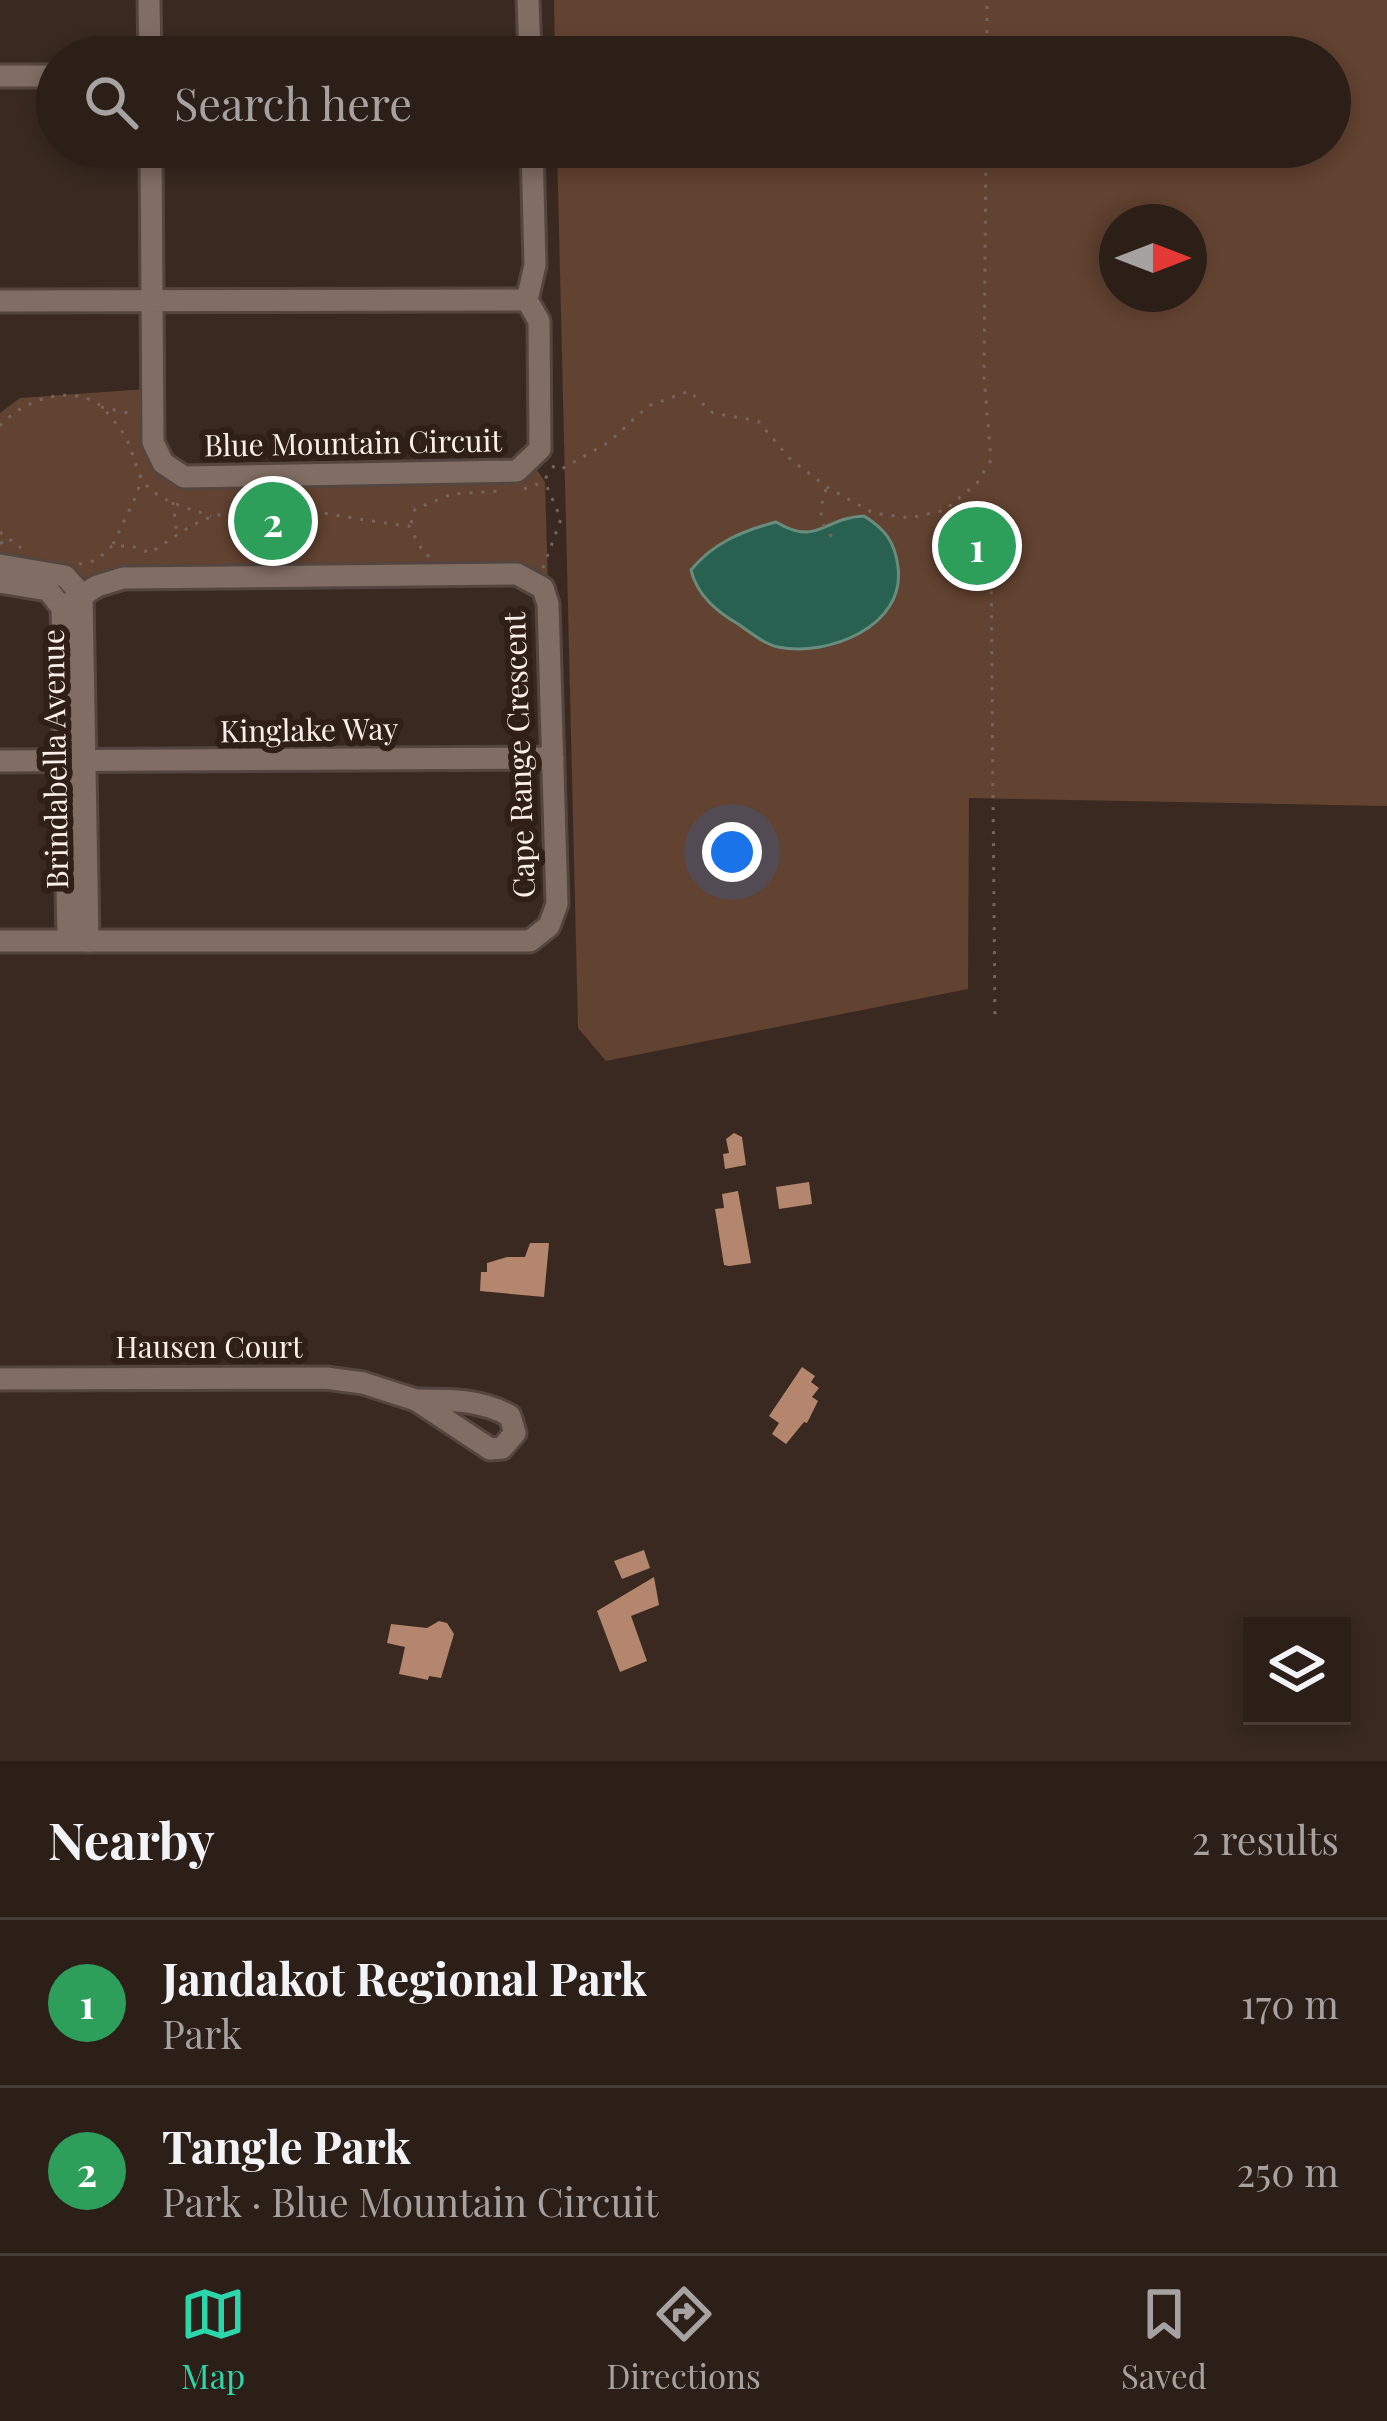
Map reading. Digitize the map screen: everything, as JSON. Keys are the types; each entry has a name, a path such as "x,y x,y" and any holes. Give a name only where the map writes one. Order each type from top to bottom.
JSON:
{"street":[{"path":"149,0 150,36"},
{"path":"528,0 529,36"},
{"path":"0,76 36,76"},
{"name":"Blue Mountain Circuit","path":"151,168 153,442 163,463 184,477 517,471 540,449 539,321 527,300 535,265 533,168"},
{"path":"0,301 527,300"},
{"name":"Brindabella Avenue","path":"0,565 65,576 82,595 78,941"},
{"name":"Cape Range Crescent","path":"62,608 123,578 517,574 543,588 548,604 557,904 549,926 530,941 78,941"},
{"name":"Brindabella Avenue","path":"0,582 48,590 62,608 77,762"},
{"name":"Kinglake Way","path":"0,761 553,758"},
{"path":"0,941 78,941"},
{"name":"Hausen Court","path":"0,1379 326,1378 363,1383 416,1400"}],"path":[{"path":"987,0 987,36"},
{"path":"531,566 542,570 561,519 545,482 549,464 560,470 609,442 648,406 689,391 713,413 758,421 790,460 874,513 910,518 945,509 977,483 991,460 984,376 986,168"},
{"path":"0,426 14,412 48,397 73,397 137,415"},
{"path":"99,406 123,432 145,486 212,516"},
{"path":"64,567 97,560 112,546 138,492 140,473"},
{"path":"520,490 545,482"},
{"path":"827,487 820,517 833,538"},
{"path":"409,526 416,509 452,494 502,491"},
{"path":"172,501 178,536"},
{"path":"112,546 132,546 150,553 212,516 258,509 309,509 409,526"},
{"path":"945,509 992,561 995,1021"},
{"path":"409,526 425,555 443,557"},
{"path":"0,532 28,553"},
{"path":"0,543 14,542"}],"shaded area":[{"path":"554,0 1387,0 1387,806 969,798 968,989 606,1061 578,1028 558,168 1351,168 1351,36 555,36"},
{"path":"146,389 149,452 172,481 535,467 545,482 548,585 518,571 83,589 0,559 0,413 20,398"},
{"path":"864,516 891,543 898,567 897,588 890,606 876,621 840,642 798,649 768,643 715,608 694,579 691,570 709,552 751,530 776,522 811,532"}],"building":[{"path":"734,1133 742,1137 746,1165 725,1169 726,1139"},
{"path":"809,1182 812,1204 779,1209 776,1187"},
{"path":"738,1191 751,1263 729,1266 724,1265 715,1209 724,1208 722,1194"},
{"path":"530,1243 549,1243 544,1297 480,1291 481,1272 487,1272 487,1263 525,1257"},
{"path":"802,1367 815,1376 811,1382 819,1388 812,1397 818,1401 807,1423 786,1444 772,1434 779,1423 769,1416"},
{"path":"644,1550 650,1568 622,1579 614,1561"},
{"path":"654,1577 659,1605 631,1616 647,1661 620,1672 597,1611"},
{"path":"439,1621 447,1623 454,1634 441,1678 399,1674 405,1647 387,1643 391,1624 427,1628"}],"place":[{"name":"Tangle Park","path":"273,521"},
{"name":"Jandakot Regional Park","path":"977,546"}]}
